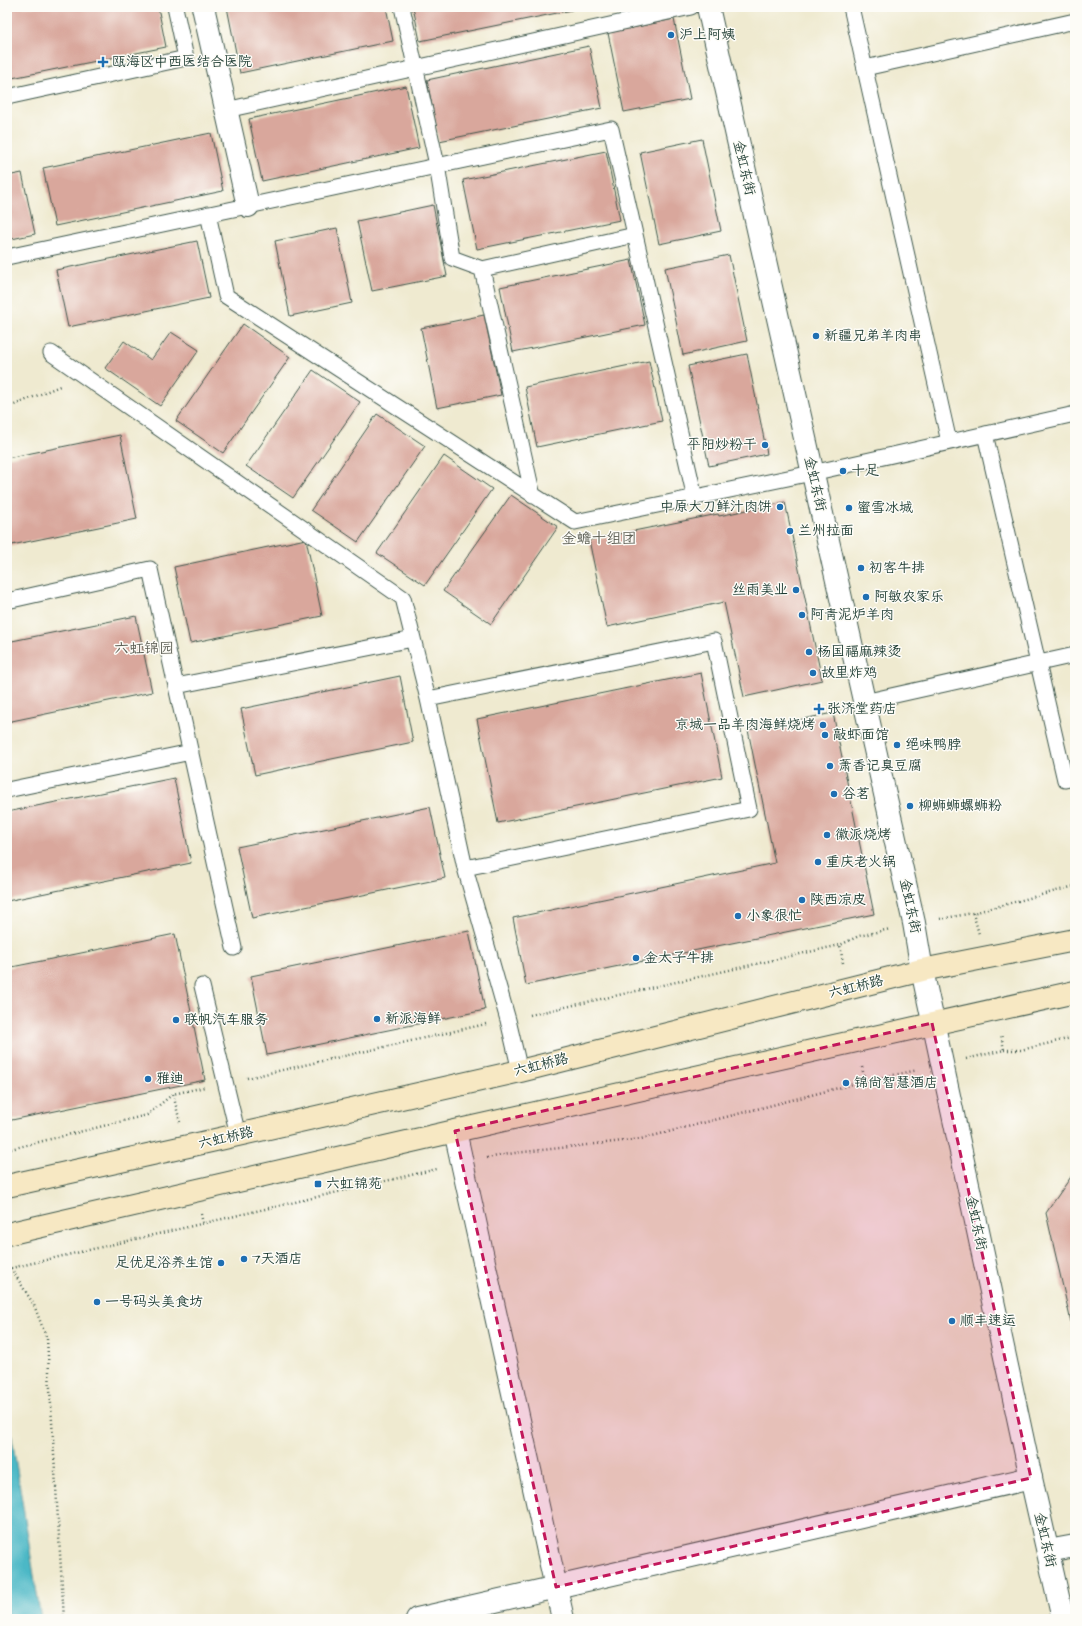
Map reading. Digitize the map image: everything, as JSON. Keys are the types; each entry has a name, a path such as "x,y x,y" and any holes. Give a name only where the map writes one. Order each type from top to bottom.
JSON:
{"main road":[{"name":"六虹桥路","path":"7,1186 238,1135 520,1070 922,970 1075,940"},
{"path":"7,1234 455,1131 1075,992"}],"street":[{"path":"203,7 248,206"},
{"name":"金虹东街","path":"708,7 914,923 932,1023 1030,1478 1063,1619"},
{"path":"455,1131 563,1619"},
{"path":"417,1619 1030,1478"},
{"path":"1048,1552 1075,1546"}],"lane":[{"path":"7,97 186,58 175,7"},
{"path":"402,7 437,165 452,258 482,269 635,235"},
{"path":"226,110 691,7"},
{"path":"851,7 949,442"},
{"path":"865,68 1075,21"},
{"path":"7,257 611,129 695,498"},
{"path":"208,214 226,296 575,522 812,473 1075,414"},
{"path":"482,269 533,496"},
{"path":"51,353 403,598 428,699 465,868 508,1020 520,1070"},
{"path":"984,434 1066,780 1075,778"},
{"path":"7,601 150,569 234,948"},
{"path":"176,686 414,639"},
{"path":"428,699 714,641 749,809 465,868"},
{"path":"864,702 1075,655"},
{"path":"7,790 191,752"},
{"path":"202,986 238,1135"}],"path":[{"path":"7,408 83,376"},
{"path":"973,913 1075,886"},
{"path":"7,1150 147,1115 173,1094 840,946"},
{"path":"1004,1050 1021,1050 1075,1037"},
{"path":"7,1269 462,1163 515,1153 544,1150"},
{"path":"11,1268 34,1305 47,1339 64,1619"}],"highlighted area":[{"path":"932,1023 1031,1478 556,1587 455,1131"}],"water":[{"path":"7,1407 41,1619 7,1619"}],"building":[{"path":"7,7 158,7 166,47 7,79"},
{"path":"227,7 386,7 393,41 240,73"},
{"path":"413,7 571,7 572,10 420,41"},
{"path":"674,19 690,99 624,112 608,33"},
{"path":"589,46 602,108 439,141 427,80"},
{"path":"406,86 419,148 262,181 249,119"},
{"path":"211,133 223,191 55,226 43,168"},
{"path":"702,139 721,231 659,244 640,152"},
{"path":"606,151 620,220 477,249 463,180"},
{"path":"22,173 35,234 7,240 7,176"},
{"path":"433,205 447,276 372,291 357,221"},
{"path":"337,228 352,303 290,316 275,241"},
{"path":"197,241 209,298 68,327 56,270"},
{"path":"729,255 747,341 683,355 665,268"},
{"path":"631,260 645,325 513,352 500,287"},
{"path":"484,315 501,395 437,408 421,328"},
{"path":"243,324 290,357 223,453 176,421"},
{"path":"171,332 199,350 160,406 105,368 124,341 151,360"},
{"path":"747,354 767,454 709,466 688,366"},
{"path":"649,361 662,421 537,447 525,387"},
{"path":"313,370 360,402 293,498 246,466"},
{"path":"377,414 425,446 358,542 311,510"},
{"path":"120,435 137,519 7,546 7,458"},
{"path":"444,456 492,489 425,585 377,553"},
{"path":"511,495 558,527 491,624 443,591"},
{"path":"785,502 822,680 744,697 724,602 607,627 589,540"},
{"path":"306,539 322,616 190,643 174,567"},
{"path":"136,616 152,692 7,722 7,642"},
{"path":"701,673 722,777 498,823 477,719"},
{"path":"400,676 413,742 255,775 241,709"},
{"path":"833,713 874,914 526,985 513,918 775,863 748,730"},
{"path":"174,778 191,863 7,901 7,812"},
{"path":"430,807 445,878 252,918 237,847"},
{"path":"469,931 485,1010 267,1055 251,976"},
{"path":"175,934 205,1080 7,1121 7,968"},
{"path":"1075,1171 1075,1334 1074,1335 1046,1213"}],"place":[{"name":"沪上阿姨","path":"671,35"},
{"name":"瓯海区中西医结合医院","path":"103,62"},
{"name":"新疆兄弟羊肉串","path":"816,336"},
{"name":"平阳炒粉干","path":"765,445"},
{"name":"十足","path":"843,471"},
{"name":"中原大刀鲜汁肉饼","path":"780,507"},
{"name":"蜜雪冰城","path":"849,508"},
{"name":"兰州拉面","path":"790,531"},
{"name":"初客牛排","path":"861,568"},
{"name":"丝雨美业","path":"796,590"},
{"name":"阿敏农家乐","path":"866,597"},
{"name":"阿青泥炉羊肉","path":"802,615"},
{"name":"杨国福麻辣烫","path":"809,652"},
{"name":"故里炸鸡","path":"813,673"},
{"name":"张济堂药店","path":"819,709"},
{"name":"京城一品羊肉海鲜烧烤","path":"823,725"},
{"name":"敲虾面馆","path":"825,735"},
{"name":"绝味鸭脖","path":"897,745"},
{"name":"萧香记臭豆腐","path":"830,766"},
{"name":"谷茗","path":"834,794"},
{"name":"柳蛳蛳螺蛳粉","path":"910,806"},
{"name":"徽派烧烤","path":"827,835"},
{"name":"重庆老火锅","path":"818,862"},
{"name":"陕西凉皮","path":"802,900"},
{"name":"小象很忙","path":"738,916"},
{"name":"金太子牛排","path":"636,958"},
{"name":"新派海鲜","path":"377,1019"},
{"name":"联帆汽车服务","path":"176,1020"},
{"name":"雅迪","path":"148,1079"},
{"name":"锦尚智慧酒店","path":"846,1083"},
{"name":"六虹锦苑","path":"318,1184"},
{"name":"7天酒店","path":"244,1259"},
{"name":"足优足浴养生馆","path":"221,1263"},
{"name":"一号码头美食坊","path":"97,1302"},
{"name":"顺丰速运","path":"952,1321"}],"district":[{"name":"金蟾十组团","path":"599,538"},
{"name":"六虹锦园","path":"144,648"}]}
